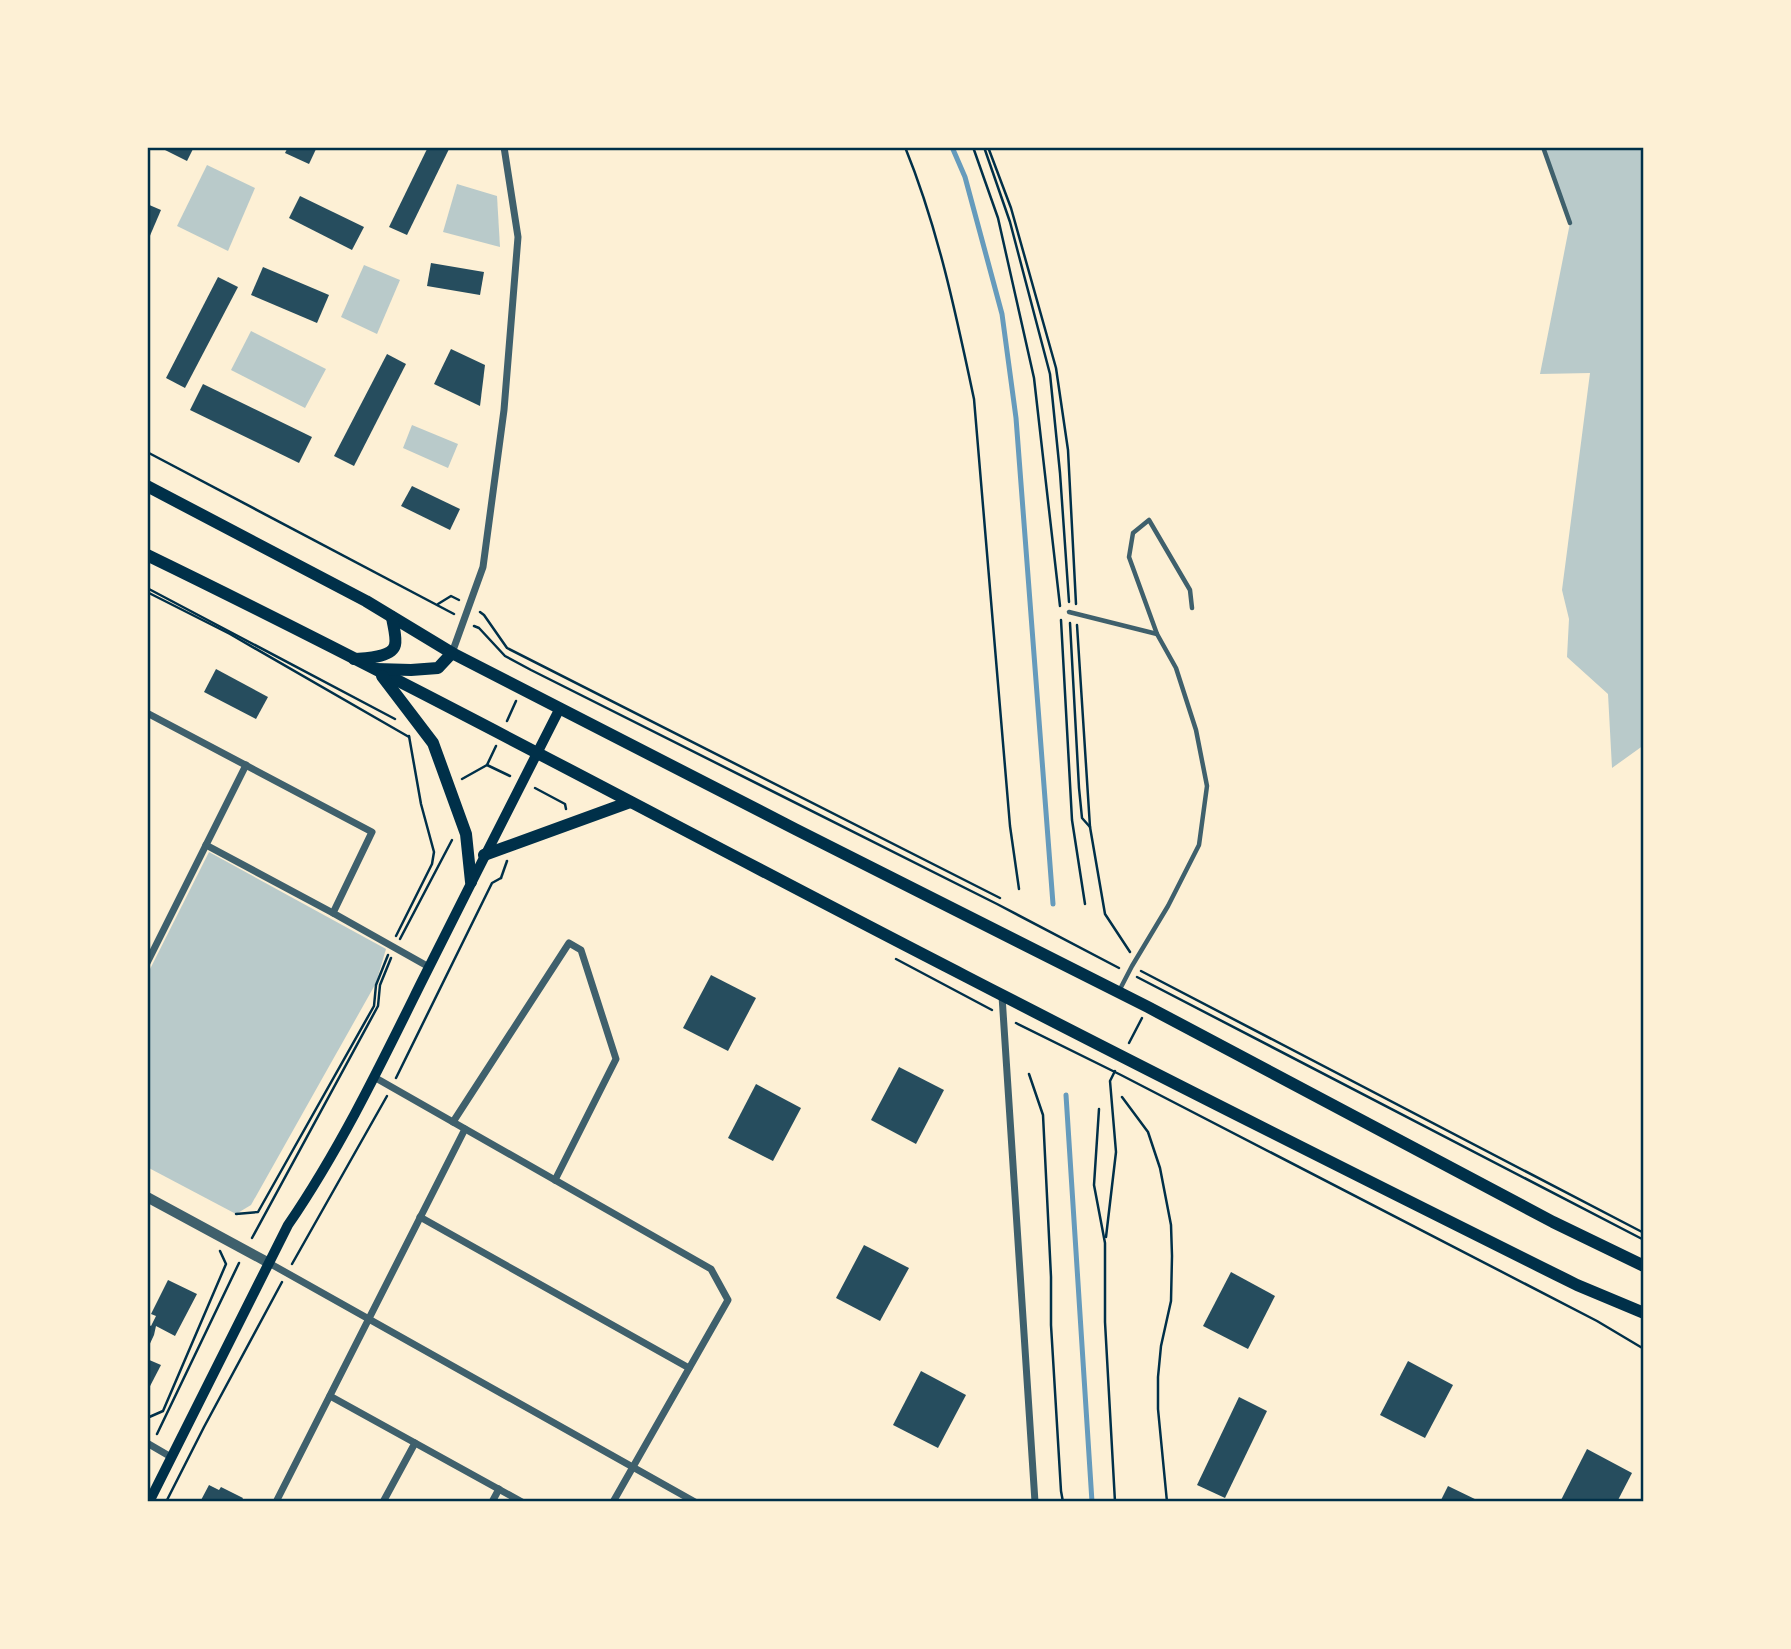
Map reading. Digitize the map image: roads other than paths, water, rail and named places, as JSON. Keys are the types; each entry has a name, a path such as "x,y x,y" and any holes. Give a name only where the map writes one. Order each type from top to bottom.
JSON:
{"main road":[{"path":"147,486 392,617 452,653 1118,992 1553,1222 1644,1266"},
{"path":"147,555 537,752 1122,1058 1577,1285 1642,1313"},
{"path":"354,659 392,652 396,644 392,617"},
{"path":"376,671 438,667 452,653"},
{"path":"376,671 433,743 466,834 471,882"},
{"path":"149,1502 288,1225 314,1186 374,1077 560,708"},
{"path":"484,855 630,802"}],"street":[{"path":"452,653 483,567 504,410 518,237 504,147"},
{"path":"147,713 372,832 333,913"},
{"path":"147,962 246,765"},
{"path":"206,845 429,967"},
{"path":"453,1122 569,943 581,950 616,1059 555,1180"},
{"path":"1002,996 1035,1502"},
{"path":"374,1077 711,1269 728,1300 613,1502"},
{"path":"276,1502 465,1129"},
{"path":"147,1197 695,1502"},
{"path":"420,1217 689,1368"},
{"path":"330,1396 522,1502"},
{"path":"383,1502 415,1443"},
{"path":"149,1444 171,1457"},
{"path":"492,1502 499,1489"}],"lane":[{"path":"1544,147 1570,223"},
{"path":"1118,992 1168,906 1199,845 1207,786 1196,730 1176,668 1157,634 1129,557 1133,533 1149,520 1190,590 1192,608"},
{"path":"1069,612 1157,634"}],"waterway":[{"path":"952,147 965,177 1002,314 1016,418 1053,904"},
{"path":"1066,1095 1092,1502"}]}
